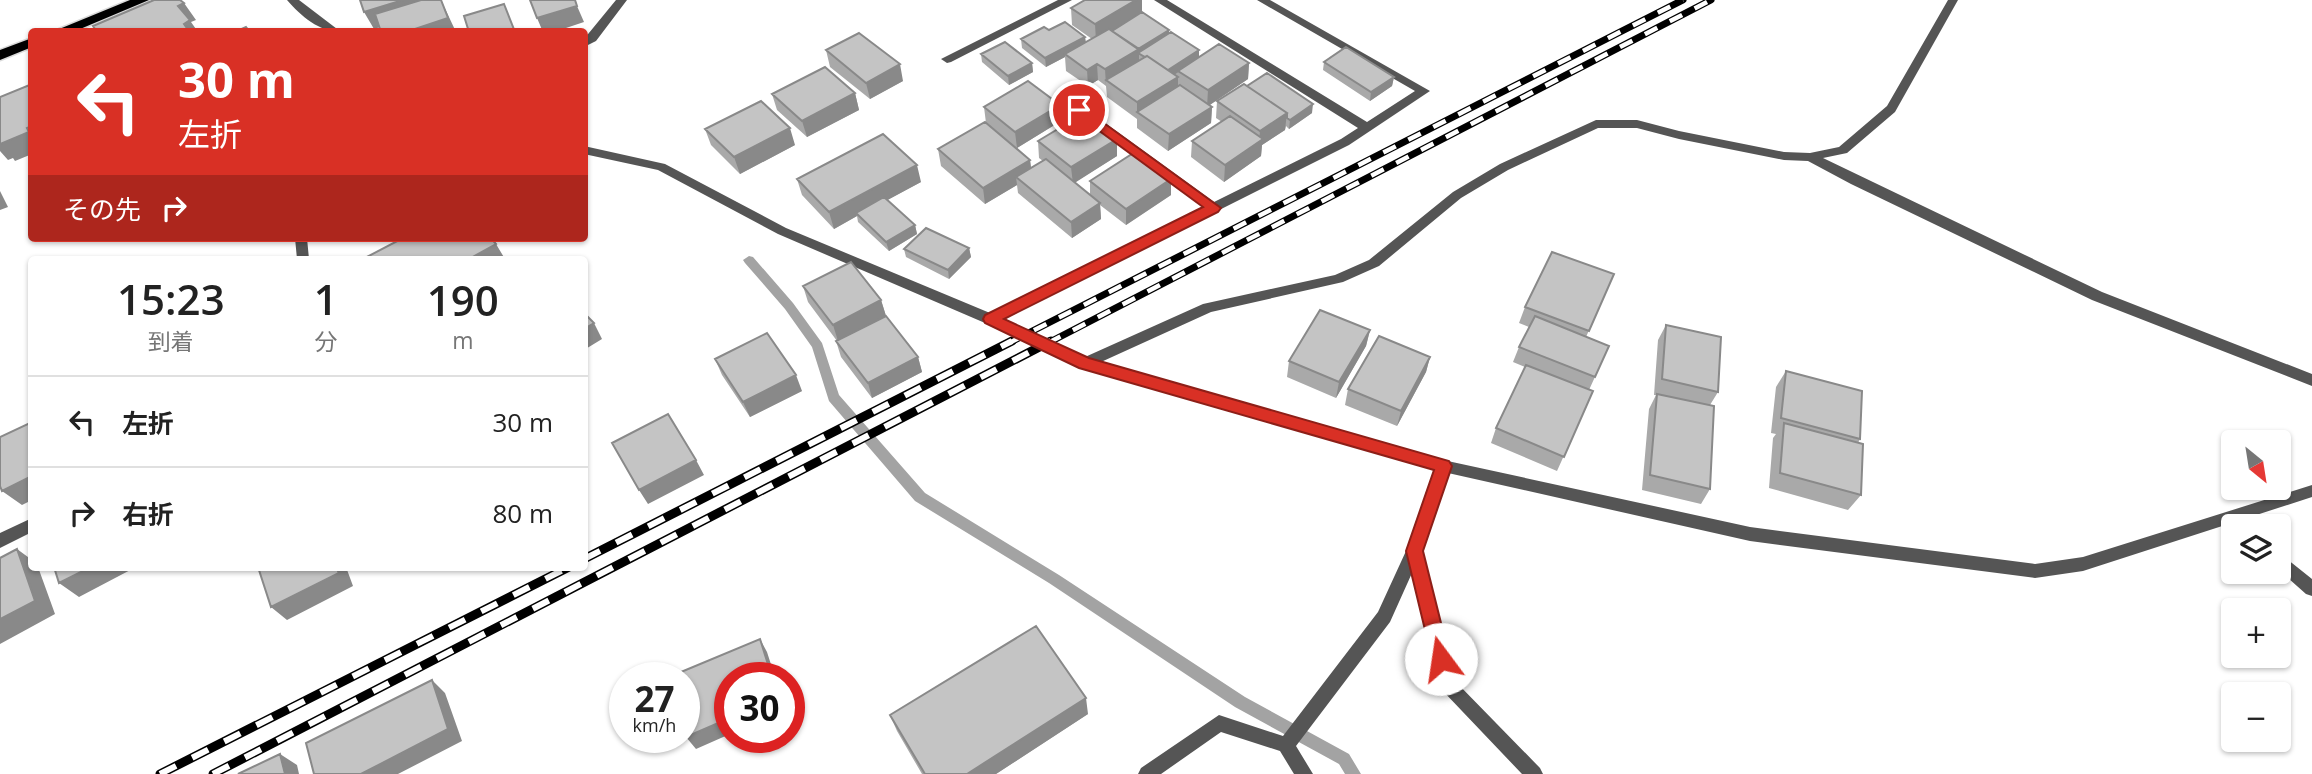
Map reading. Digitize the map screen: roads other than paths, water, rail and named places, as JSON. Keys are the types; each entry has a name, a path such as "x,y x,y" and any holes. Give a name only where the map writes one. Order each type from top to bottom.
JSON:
{"main road":[{"path":"69,28 142,0"},
{"path":"0,55 28,44"}],"street":[{"path":"292,0 329,28"},
{"path":"588,42 622,0"},
{"path":"947,59 1067,0"},
{"path":"1159,0 1367,128"},
{"path":"990,319 1345,142 1424,91 1262,0"},
{"path":"1085,363 1208,308 1338,279 1374,263 1457,195 1504,167 1596,124 1637,124 1784,156 1810,157 1843,150 1891,109 1953,0"},
{"path":"1079,110 1213,208"},
{"path":"588,151 661,167 782,231 990,319 1085,363 1443,466 1750,534 2035,571 2083,564 2221,526"},
{"path":"1810,157 2097,296 2312,380"},
{"path":"1286,745 1384,617 1415,551 1443,466"},
{"path":"2256,514 2312,491"},
{"path":"0,541 28,526"},
{"path":"1415,551 1448,685 1534,774"},
{"path":"2291,570 2312,589"},
{"path":"1147,774 1219,723 1286,745 1304,774"}],"waterway":[{"path":"749,260 789,306 818,346 833,397 920,497 1054,579 1240,702 1344,759 1353,774"}],"railway":[{"path":"1009,343 1683,0"},
{"path":"1048,343 1711,0"},
{"path":"588,557 1012,341"},
{"path":"213,774 1051,341"},
{"path":"160,774 561,571"}]}
